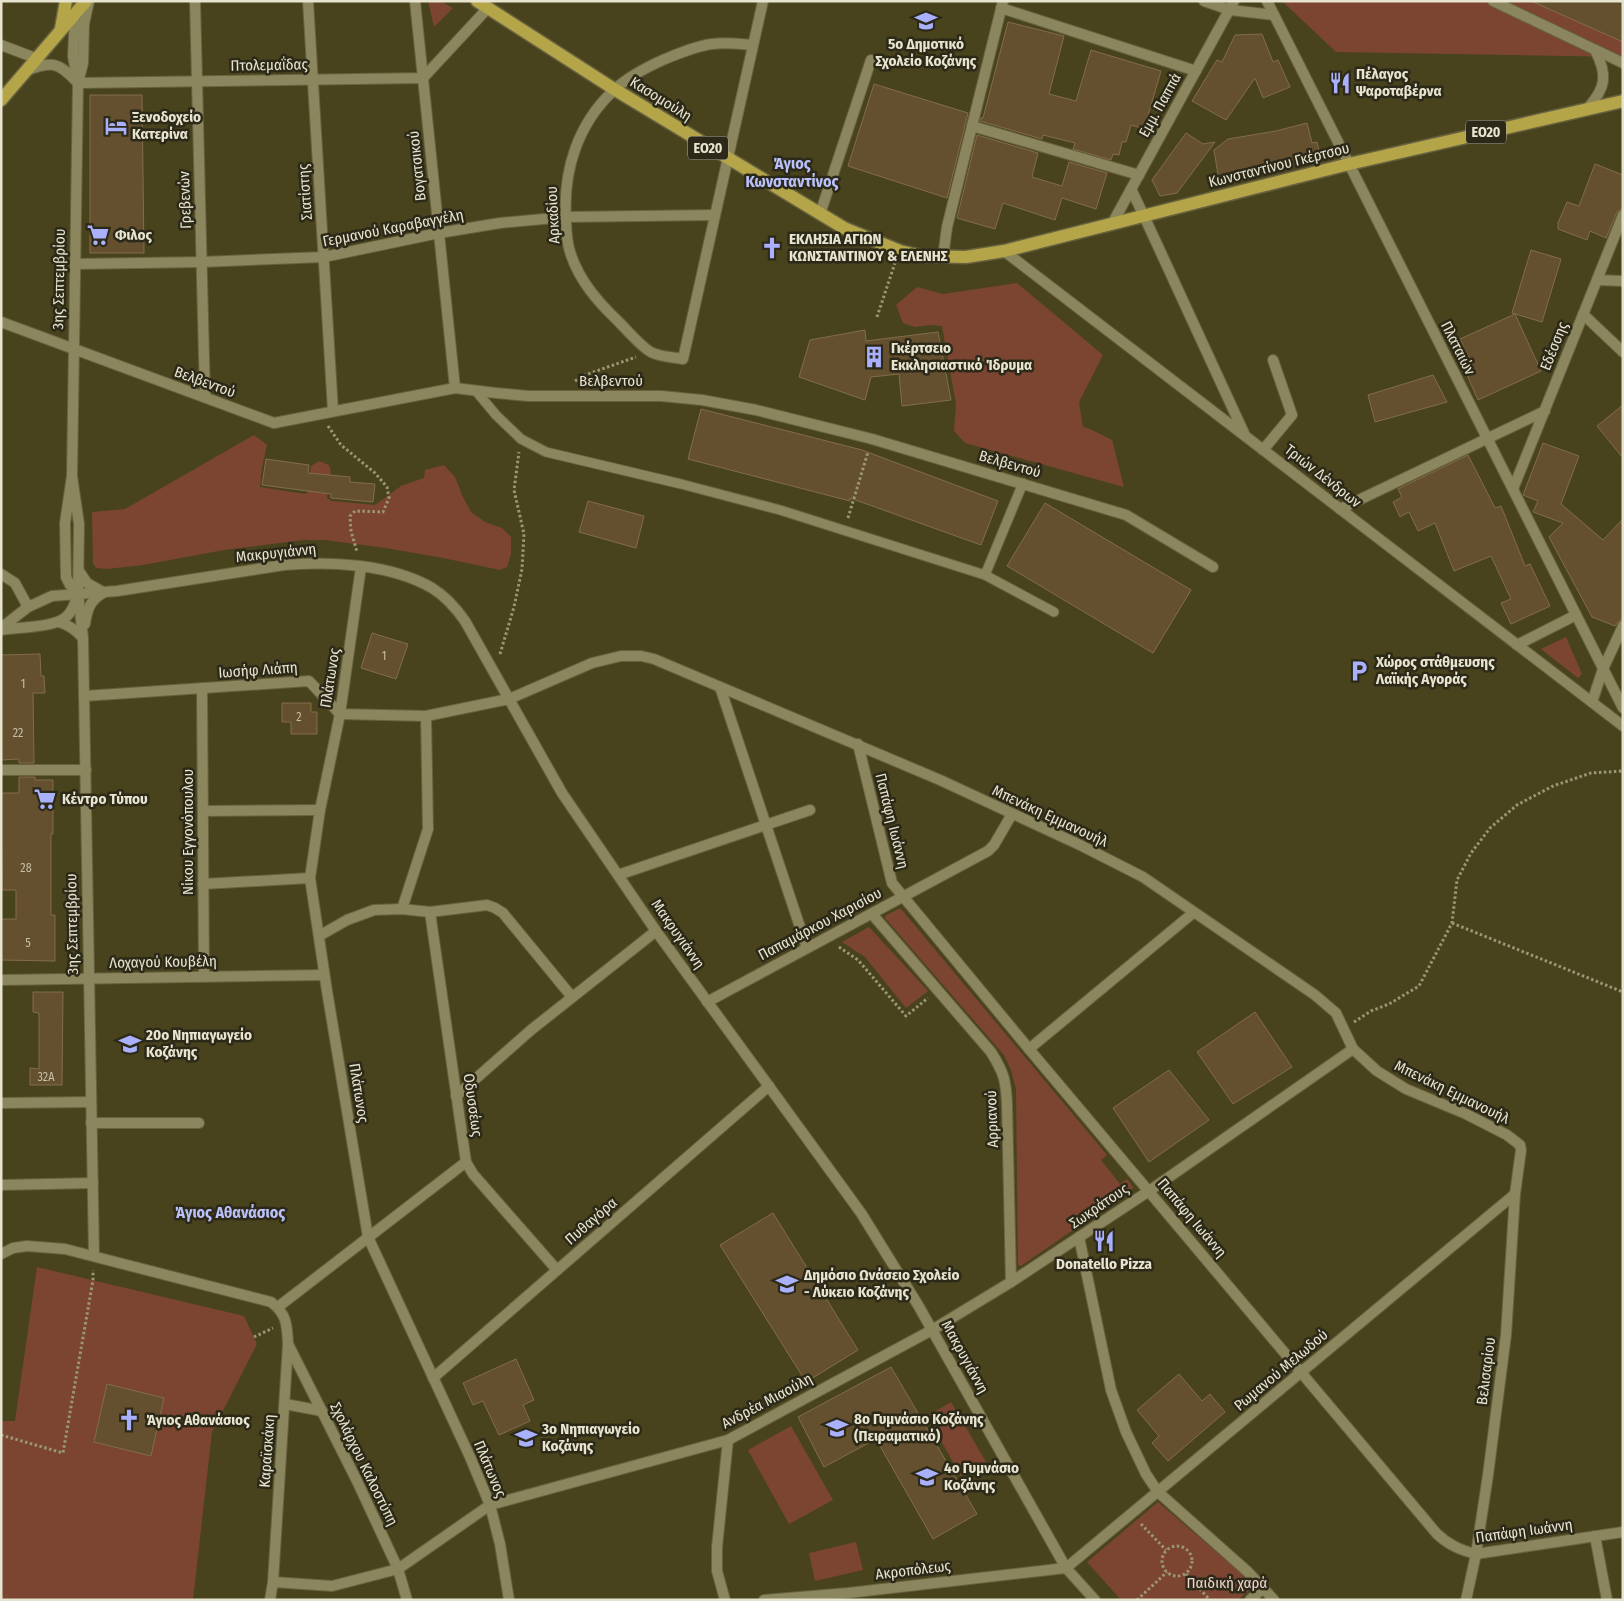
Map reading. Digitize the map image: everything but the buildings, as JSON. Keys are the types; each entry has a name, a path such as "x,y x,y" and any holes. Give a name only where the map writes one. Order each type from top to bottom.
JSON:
{"main road":[{"path":"58,35 64,21 66,1"},
{"name":"3ης Σεπτεμβρίου","path":"75,15 76,1"},
{"path":"1,100 87,1"},
{"name":"Κασομούλη","path":"484,4 614,89 844,228 900,251 921,256 943,257"},
{"name":"Κωνσταντίνου Γκέρτσου","path":"943,257 966,257 1004,251 1349,164 1623,101"}],"street":[{"name":"3ης Σεπτεμβρίου","path":"66,577 65,523 72,476 78,83 82,63 87,1"},
{"name":"Γρεβενών","path":"195,1 206,398"},
{"name":"Σιατίστης","path":"308,1 324,257 328,412"},
{"name":"Βογατσικού","path":"415,1 455,388"},
{"path":"652,353 683,358 763,1"},
{"path":"1204,1 1274,15"},
{"name":"Πλαταιών","path":"1267,1 1623,708"},
{"path":"1493,1 1623,63"},
{"path":"423,78 484,4"},
{"path":"943,257 947,226 1002,4 1196,71"},
{"name":"Εμμ. Παππά","path":"1112,224 1232,6"},
{"name":"3ης Σεπτεμβρίου","path":"75,15 73,56 78,83"},
{"name":"Αρκαδίου","path":"652,353 604,308 589,290 571,255 567,234 565,197 566,178 571,158 590,118 614,89 627,80 658,62 694,48 728,43 754,45"},
{"path":"1,45 38,59"},
{"path":"1587,109 1596,99 1603,81 1604,72 1602,64 1595,50"},
{"path":"820,214 871,60"},
{"path":"28,70 42,64 52,64 62,67 78,83"},
{"name":"Πτολεμαΐδας","path":"78,83 423,78"},
{"path":"972,126 1139,175"},
{"path":"1131,189 1244,435"},
{"name":"Γερμανού Καραβαγγέλη","path":"75,264 202,262 324,257 439,233 500,223 566,217 715,215"},
{"name":"Εδέσσης","path":"1513,489 1623,215"},
{"name":"Τριών Δένδρων","path":"1004,251 1623,726"},
{"path":"1597,280 1623,281"},
{"path":"1583,314 1623,352"},
{"name":"Βελβεντού","path":"1,322 274,423 455,388 528,396 661,396 702,400 756,410 872,439 1126,515 1213,567"},
{"path":"1263,450 1292,415 1273,360"},
{"path":"1340,509 1545,411"},
{"name":"3ης Σεπτεμβρίου","path":"72,476 78,516 78,593 83,638 94,1255"},
{"name":"Μακρυγιάννη","path":"52,596 104,592 284,565 336,563 407,576 433,589 456,609 476,640 562,793 656,931 861,1213 932,1330 1066,1568 1095,1600"},
{"name":"Πλάτωνος","path":"361,567 340,714 320,810 310,878 368,1237 490,1505 500,1544 509,1600"},
{"path":"79,571 87,582 104,592 92,600 87,611 83,638"},
{"path":"1,574 15,583 28,607"},
{"path":"66,577 70,585 78,593"},
{"path":"1,629 28,607 52,596 64,584 66,577"},
{"name":"3ης Σεπτεμβρίου","path":"58,622 67,617 72,610 78,593"},
{"path":"1517,645 1576,615"},
{"path":"1,629 58,622 67,624 83,638"},
{"path":"1592,702 1603,669 1623,626"},
{"name":"Μπενάκη Εμμανουήλ","path":"509,699 592,663 621,656 642,656 654,659 858,744 1080,845 1143,877 1315,995 1336,1014 1353,1049 1377,1071 1406,1089 1466,1114 1508,1135 1520,1145"},
{"name":"Ιωσήφ Λιάπη","path":"84,696 309,682 340,714"},
{"path":"720,687 807,948"},
{"name":"Νίκου Εγγονόπουλου","path":"202,688 204,976"},
{"path":"340,714 426,716 509,699"},
{"path":"402,909 428,829 426,716"},
{"name":"Παπάφη Ιωάννη","path":"858,744 892,883 1029,1049 1437,1534 1460,1550 1476,1554 1623,1532"},
{"path":"1,770 86,770"},
{"path":"203,811 320,810"},
{"path":"618,875 810,810"},
{"name":"Παπαμάρκου Χαρισίου","path":"708,1002 988,851 994,845 1012,814"},
{"path":"203,884 310,878"},
{"path":"319,936 347,920 374,910 402,909 430,912 487,906 503,913 572,997"},
{"name":"Οδυσσέως","path":"430,912 466,1162 473,1174 557,1270"},
{"path":"1029,1049 1193,913"},
{"name":"Αρριανού","path":"872,914 991,1052 1003,1071 1006,1084 1011,1282"},
{"path":"456,1096 531,1030 656,931"},
{"name":"Λοχαγού Κουβέλη","path":"1,980 324,974"},
{"name":"Σωκράτους","path":"932,1330 1011,1282 1149,1191 1353,1049"},
{"name":"Πυθαγόρα","path":"433,1378 769,1086"},
{"path":"1,1104 91,1102"},
{"path":"91,1123 199,1123"},
{"name":"Βελισαρίου","path":"1466,1600 1476,1554 1488,1475 1506,1334 1520,1145"},
{"path":"1,1254 13,1248 27,1246 65,1249 272,1302 278,1307 466,1162"},
{"path":"1,1185 93,1183"},
{"name":"Ρωμανού Μελωδού","path":"1066,1568 1515,1194"},
{"path":"1079,1237 1116,1406 1146,1474 1158,1492 1248,1572 1274,1600"},
{"name":"Καραϊσκάκη","path":"270,1600 273,1582 288,1344 287,1322 278,1307"},
{"name":"Ανδρέα Μιαούλη","path":"273,1582 332,1586 398,1569 490,1505 728,1440 932,1330"},
{"name":"Σχολάρχου Καλοστύπη","path":"288,1344 398,1569 407,1600"},
{"path":"285,1404 322,1411"},
{"path":"725,1600 717,1571 717,1547 728,1440"},
{"path":"1595,1536 1607,1600"},
{"name":"Ακροπόλεως","path":"764,1600 848,1596 1066,1568"},
{"path":"1250,1600 1264,1588"}],"lane":[{"path":"476,391 496,415 521,440 546,452 690,486 780,510 985,576 1054,612"},
{"path":"985,576 1023,483"}],"path":[{"path":"876,317 900,251"},
{"path":"559,396 571,383 585,375 625,360 652,353"},
{"path":"328,412 336,439 375,473 386,487 389,498 384,512 354,511 350,516 351,531 361,567"},
{"path":"845,531 872,439"},
{"path":"493,671 504,644 522,569 524,534 514,490 521,440"},
{"path":"1360,1020 1371,1011 1389,1004 1419,986 1452,924 1457,880 1471,853 1490,828 1509,811 1531,796 1569,779 1591,773 1623,771"},
{"path":"1452,924 1623,992"},
{"path":"824,939 848,951 858,960 906,1016 938,990"},
{"path":"1,1435 63,1453 93,1280"},
{"path":"254,1337 287,1322"},
{"path":"1146,1529 1166,1550"},
{"path":"1177,1546 1182,1547 1191,1554 1193,1565 1186,1574 1175,1577 1166,1572 1162,1566 1162,1560 1166,1550 1177,1546"},
{"path":"1137,1600 1166,1572"},
{"path":"1186,1574 1210,1600"}],"green space":[{"path":"428,1 440,1 453,8 434,27"},
{"path":"1282,1 1623,1 1623,57 1336,52"},
{"path":"1017,283 1103,355 1079,402 1083,427 1112,440 1124,487 965,443 954,431 956,404 942,326 915,327 903,323 896,305 917,287 943,294"},
{"path":"254,435 267,445 260,487 306,494 311,466 319,461 329,465 331,472 327,498 332,501 375,505 401,486 424,478 425,470 444,465 455,477 471,512 485,522 502,528 511,537 511,554 507,567 500,570 386,548 325,540 304,540 224,550 143,565 107,569 96,568 93,563 92,512 125,509"},
{"path":"1566,637 1582,674 1578,678 1541,649"},
{"path":"901,909 1107,1155 1101,1160 1120,1184 1127,1179 1133,1187 1021,1266 1018,1265 1016,1089 1011,1070 1004,1055 885,918 885,916"},
{"path":"869,927 928,991 906,1008 865,957 842,942"},
{"path":"37,1267 244,1316 257,1344 212,1432 193,1600 1,1600 1,1421 15,1421"},
{"path":"951,1402 986,1462 961,1476 927,1416"},
{"path":"791,1426 833,1500 789,1524 748,1450"},
{"name":"Παιδική χαρά","path":"1158,1502 1242,1574 1253,1587 1238,1600 1121,1600 1087,1562"},
{"path":"856,1542 863,1570 815,1581 809,1553"}],"place":[{"name":"5ο Δημοτικό Σχολείο Κοζάνης","path":"926,21"},
{"name":"Πέλαγος Ψαροταβέρνα","path":"1340,83"},
{"name":"Ξενοδοχείο Κατερίνα","path":"116,126"},
{"name":"Φιλος","path":"98,235"},
{"name":"ΕΚΛΗΣΙΑ ΑΓΙΩΝ ΚΩΝΣΤΑΝΤΙΝΟΥ & ΕΛΕΝΗΣ","path":"772,248"},
{"name":"Γκέρτσειο Εκκλησιαστικό Ίδρυμα","path":"874,357"},
{"name":"Χώρος στάθμευσης Λαϊκής Αγοράς","path":"1359,671"},
{"name":"Κέντρο Τύπου","path":"45,799"},
{"name":"20ο Νηπιαγωγείο Κοζάνης","path":"130,1044"},
{"name":"Donatello Pizza","path":"1104,1241"},
{"name":"Δημόσιο Ωνάσειο Σχολείο - Λύκειο Κοζάνης","path":"787,1284"},
{"name":"Άγιος Αθανάσιος","path":"129,1420"},
{"name":"8ο Γυμνάσιο Κοζάνης (Πειραματικό)","path":"837,1428"},
{"name":"3ο Νηπιαγωγείο Κοζάνης","path":"526,1438"},
{"name":"4ο Γυμνάσιο Κοζάνης","path":"927,1477"}],"district":[{"name":"Άγιος Κωνσταντίνος","path":"792,172"},
{"name":"Άγιος Αθανάσιος","path":"230,1212"}]}
